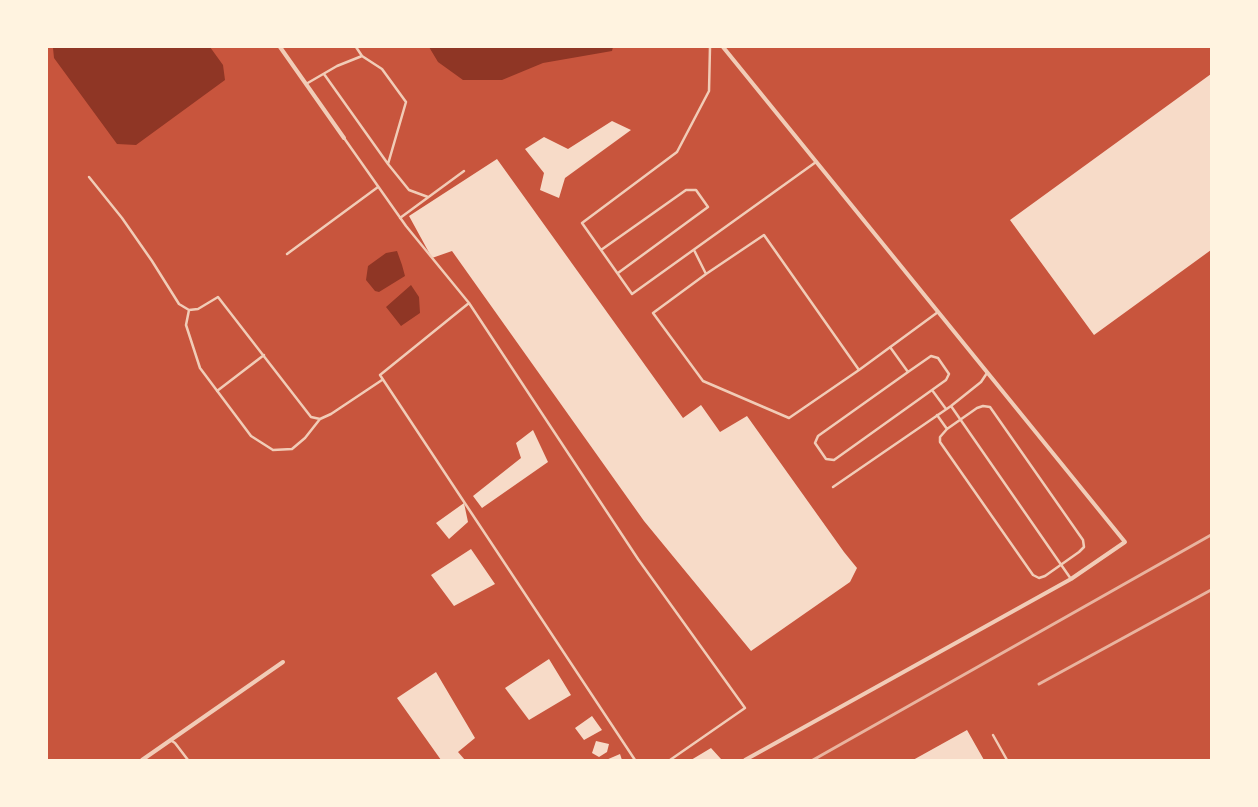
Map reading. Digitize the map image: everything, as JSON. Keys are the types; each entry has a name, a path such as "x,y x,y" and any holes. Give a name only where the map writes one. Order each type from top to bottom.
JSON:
{"street":[{"path":"280,47 344,138"},
{"path":"723,47 1125,542 1071,579 745,760"},
{"path":"142,760 283,662"}],"lane":[{"path":"356,47 362,56 382,69 406,102 388,164"},
{"path":"710,47 709,91 677,152 582,223 632,294 816,162"},
{"path":"306,85 337,66 362,56"},
{"path":"324,74 408,190 428,197"},
{"path":"344,138 400,218 469,303 638,559 745,708 670,760"},
{"path":"400,218 464,172"},
{"path":"89,177 122,218 180,304 189,310 198,309 218,297 311,416 320,419"},
{"path":"287,254 378,187"},
{"path":"601,250 686,190 696,190 708,207 618,273"},
{"path":"859,370 764,235 706,274 653,313 703,381 789,418 859,370 938,312"},
{"path":"694,250 706,274"},
{"path":"469,303 380,375 635,760"},
{"path":"189,310 186,325 200,368 251,436 273,450 292,449 305,438 320,419 331,414 382,380"},
{"path":"890,347 908,372"},
{"path":"217,391 264,355"},
{"path":"931,356 938,358 949,374 946,380 834,460 826,459 815,443 818,436 908,372 931,356"},
{"path":"833,487 951,406 981,382 987,373"},
{"path":"932,390 946,409"},
{"path":"951,406 1071,579"},
{"path":"983,406 990,408 1082,540 1084,547 1079,552 1045,576 1039,578 1033,575 940,442 940,437 947,429 960,419 983,406"},
{"path":"937,415 947,429"},
{"path":"993,735 1007,760"},
{"path":"168,741 175,743 188,760"}],"shaded area":[{"path":"210,47 223,65 225,80 136,145 117,144 54,58 53,48"},
{"path":"429,47 613,47 612,51 543,63 502,80 463,80 438,62"},
{"path":"397,251 405,276 379,292 375,291 366,280 368,266 386,253"},
{"path":"411,285 419,297 420,313 401,326 386,307"}],"building":[{"path":"1211,74 1211,250 1094,335 1010,220"},
{"path":"612,121 631,130 565,178 559,198 540,190 544,173 525,149 544,137 568,149"},
{"path":"497,159 683,418 701,405 720,432 747,416 857,568 850,582 751,651 644,521 452,251 432,258 409,216"},
{"path":"533,430 548,462 482,508 473,496 521,458 516,443"},
{"path":"464,503 468,522 449,539 436,523"},
{"path":"471,549 495,584 454,606 431,575"},
{"path":"549,659 571,695 529,720 505,688"},
{"path":"436,672 475,738 458,752 465,760 441,760 397,698"},
{"path":"592,716 602,730 584,740 575,728"},
{"path":"967,730 984,760 913,760"},
{"path":"596,741 609,744 607,752 599,757 592,753"},
{"path":"711,748 721,759 691,760"},
{"path":"620,754 622,760 606,760"}],"railway":[{"path":"813,760 1211,535"},
{"path":"1039,684 1211,590"}]}
